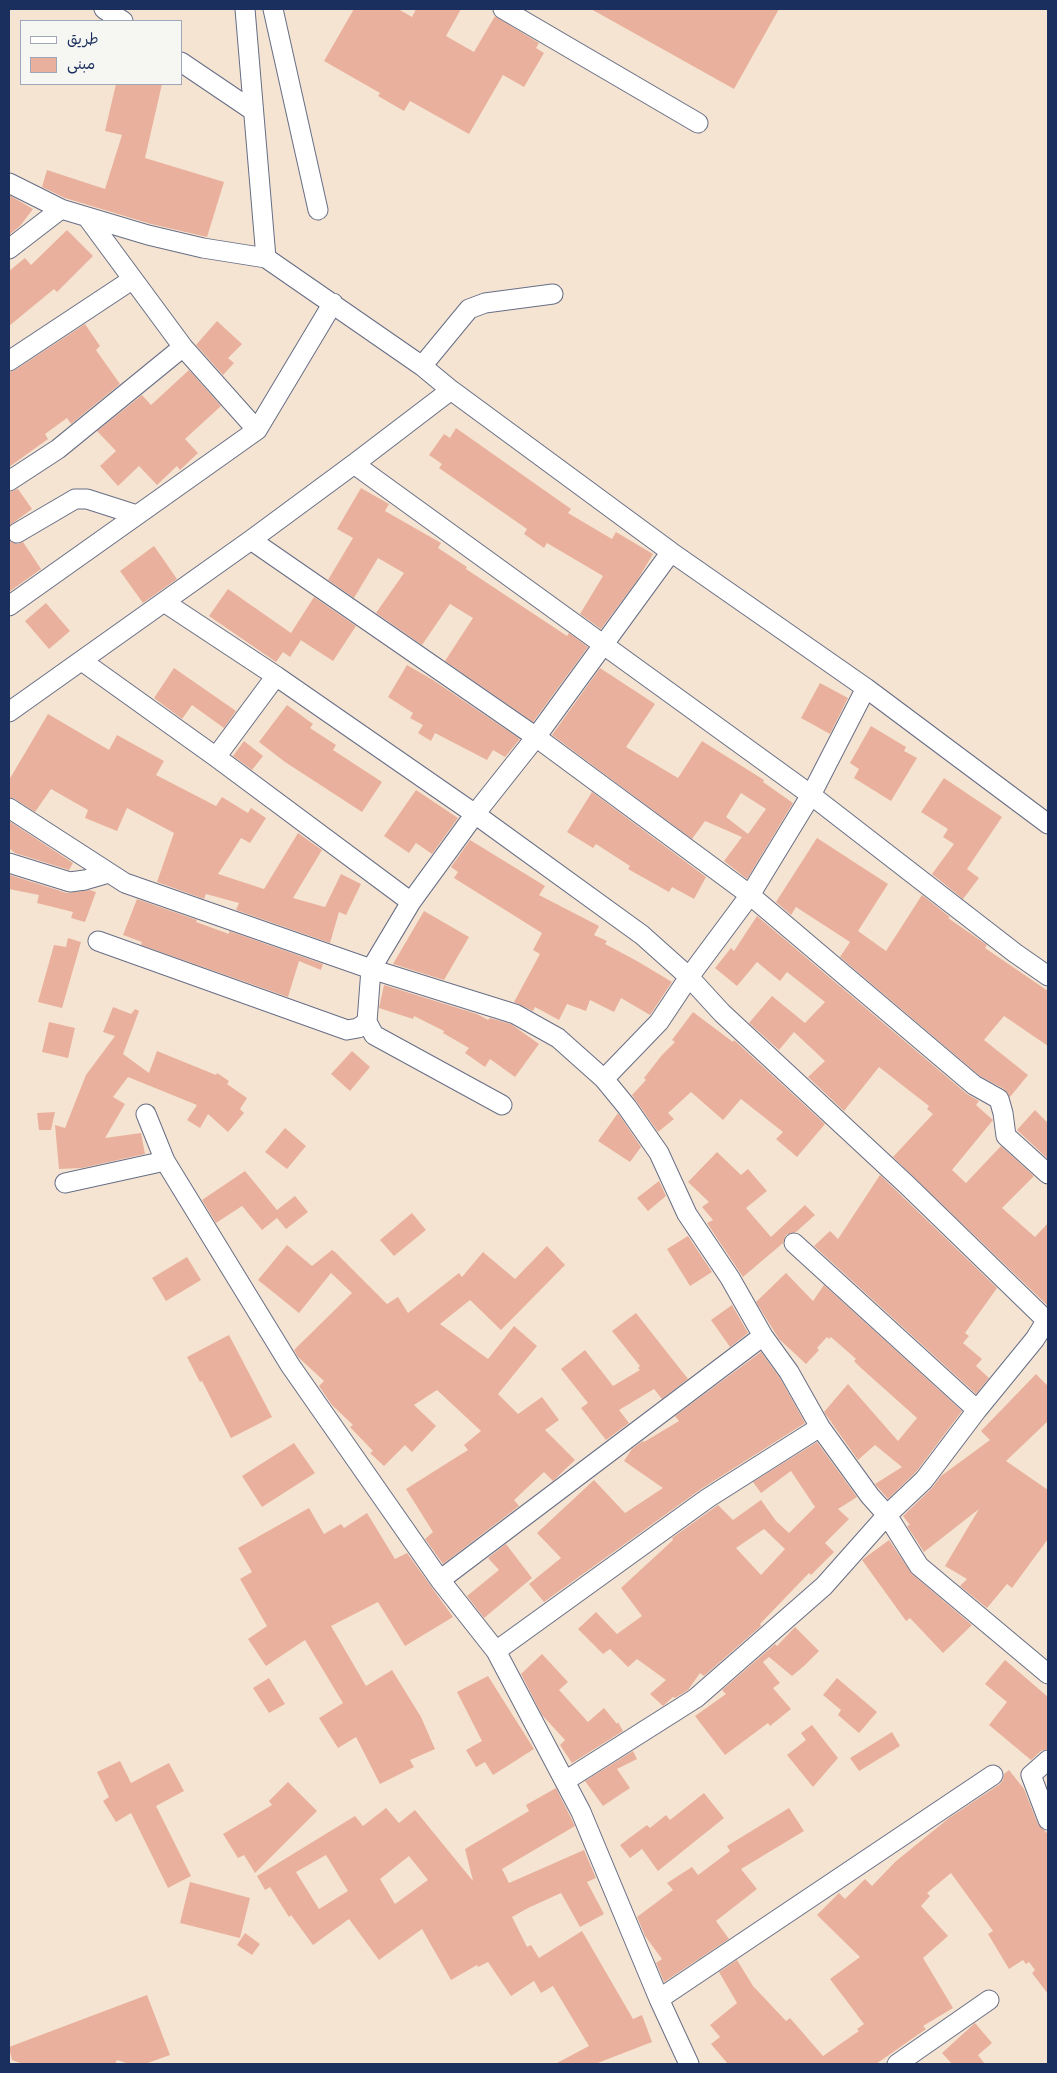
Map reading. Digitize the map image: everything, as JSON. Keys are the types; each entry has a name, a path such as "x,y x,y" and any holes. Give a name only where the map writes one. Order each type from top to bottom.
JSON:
{"street":[{"path":"104,9 120,20"},
{"path":"273,9 318,210"},
{"path":"504,9 698,123"},
{"path":"251,12 252,110 266,258"},
{"path":"182,63 252,110"},
{"path":"9,183 61,209 148,235 203,248 266,258 422,366 450,390 671,552 866,688 1048,824"},
{"path":"9,249 61,209"},
{"path":"87,217 183,347 257,430"},
{"path":"9,361 133,279"},
{"path":"422,366 469,308 485,303 553,294"},
{"path":"9,606 257,430 333,303"},
{"path":"9,481 58,449 183,347"},
{"path":"11,705 82,661 354,464 450,390"},
{"path":"354,464 811,795 1015,953 1048,976"},
{"path":"17,533 75,499 87,499 137,515"},
{"path":"250,540 536,737 750,895 974,1085 999,1099 1006,1136 1048,1174"},
{"path":"502,1105 374,1035 367,1022 371,969 411,902 475,814 536,737 602,644 671,552"},
{"path":"164,602 276,676 475,814 642,935 689,977 734,1025 907,1185 1047,1319 1036,1339 977,1410 924,1480 887,1515 824,1586 696,1698 565,1781"},
{"path":"82,661 216,757 411,902"},
{"path":"216,757 276,676"},
{"path":"604,1078 659,1022 689,977 750,895 811,795 866,688"},
{"path":"9,808 125,883 371,969 515,1014 558,1038 604,1078 627,1106 659,1152 687,1214 730,1278 763,1336 789,1372 820,1427 870,1496 887,1515 919,1566 1048,1674"},
{"path":"9,863 70,882 109,873"},
{"path":"98,941 347,1030 358,1028 367,1022"},
{"path":"146,1114 165,1161 290,1365 440,1580 496,1651 582,1812 659,1999 689,2064"},
{"path":"65,1183 165,1161"},
{"path":"794,1243 977,1410"},
{"path":"440,1580 763,1336"},
{"path":"496,1651 708,1498 820,1427"},
{"path":"1048,1760 1032,1775 1048,1820"},
{"path":"659,1999 993,1775"},
{"path":"897,2064 989,2000"}],"building":[{"path":"354,9 398,9 412,17 416,9 461,9 446,36 474,52 495,16 539,43 536,48 544,53 524,87 503,75 469,134 410,101 404,111 378,96 380,93 324,61"},
{"path":"591,9 779,9 734,89"},
{"path":"116,85 162,85 145,158 224,182 207,237 151,224 65,198 42,187 47,170 105,189 122,135 105,131"},
{"path":"9,195 33,209 20,226 9,235"},
{"path":"67,230 93,256 57,292 54,289 9,326 9,271 25,258 31,265"},
{"path":"217,321 242,344 228,358 234,363 223,375 196,345"},
{"path":"85,324 100,346 96,350 120,384 71,424 67,418 45,434 48,439 9,467 9,372 15,370"},
{"path":"189,370 221,406 185,439 198,453 180,470 177,466 157,485 139,466 118,486 100,466 116,451 97,431 142,395 151,405"},
{"path":"456,428 571,509 568,513 612,539 616,532 653,554 638,579 601,629 580,614 603,576 547,543 544,548 524,534 527,529 439,468 442,464 429,455 444,434 450,438"},
{"path":"361,488 389,504 385,511 441,543 438,548 467,567 466,569 567,636 569,633 588,647 533,722 445,661 473,618 450,604 422,645 376,613 404,573 378,558 354,598 328,580 353,538 337,529"},
{"path":"18,489 32,509 9,526 9,492"},
{"path":"9,540 17,544 23,542 41,569 9,592"},
{"path":"154,546 177,579 143,603 120,571"},
{"path":"228,589 291,633 314,597 356,626 333,661 301,640 290,657 283,652 276,662 209,616"},
{"path":"46,603 70,631 49,649 25,621"},
{"path":"407,665 433,680 520,739 505,757 493,750 487,760 435,733 431,741 418,733 423,725 410,718 413,713 388,697"},
{"path":"174,668 236,711 224,728 192,705 182,719 154,698"},
{"path":"600,668 655,704 626,747 678,778 702,741 764,780 763,782 793,803 747,879 724,861 742,837 705,821 692,839 552,735","holes":["741,793 766,809 748,834 726,817"]},
{"path":"820,683 848,698 830,734 801,718"},
{"path":"287,705 313,724 310,728 336,745 333,750 382,782 362,812 285,762 259,742"},
{"path":"48,714 109,750 117,735 164,761 156,775 216,806 222,797 248,813 251,808 266,818 250,843 241,838 218,874 264,889 298,833 322,850 293,898 325,907 341,874 361,884 346,915 339,912 330,943 236,910 239,903 206,894 204,899 157,882 174,833 127,808 117,831 85,818 88,810 51,789 35,812 9,797 9,780"},
{"path":"871,726 906,747 904,751 917,758 891,801 854,778 859,769 850,763"},
{"path":"244,741 263,756 252,770 233,756"},
{"path":"944,778 1002,817 967,869 979,878 963,899 932,874 954,844 943,837 948,829 921,812"},
{"path":"416,790 458,818 432,854 416,843 409,853 384,836"},
{"path":"592,792 706,877 694,899 672,887 669,892 628,869 630,866 596,844 593,848 567,832"},
{"path":"9,821 73,863 69,870 9,850"},
{"path":"817,838 888,884 858,931 886,951 922,895 950,917 948,918 987,945 985,948 1048,991 1048,1046 1004,1016 984,1040 1028,1075 1010,1097 1004,1089 980,1076 840,957 850,942 796,907 791,915 776,902"},
{"path":"470,840 545,886 539,895 599,926 594,935 607,941 605,944 672,982 650,1015 621,998 614,1012 590,1000 586,1011 567,1004 559,1020 535,1007 533,1011 514,1002 540,954 533,950 542,933 454,878 458,872 451,867"},
{"path":"10,875 67,893 90,890 96,892 85,922 71,918 73,912 37,903 39,895 9,889"},
{"path":"137,899 197,920 196,922 229,934 229,931 323,964 321,970 299,961 288,997 141,945 142,942 123,935"},
{"path":"424,911 469,937 444,980 393,964"},
{"path":"757,916 967,1094 979,1101 976,1105 993,1120 952,1170 966,1183 1001,1146 1034,1176 1002,1208 1035,1237 1048,1223 1048,1306 893,1157 933,1114 927,1109 929,1106 879,1067 844,1111 808,1077 825,1061 794,1032 779,1050 749,1023 772,996 805,1023 825,1002 787,972 780,981 757,962 737,986 715,968 731,948 734,951"},
{"path":"68,938 81,942 62,1008 38,1002 54,945 66,947"},
{"path":"384,985 477,1014 488,1020 490,1018 511,1024 539,1044 515,1077 490,1059 485,1067 465,1053 469,1048 443,1033 444,1031 414,1016 413,1019 379,1008"},
{"path":"113,1007 131,1014 135,1009 139,1011 123,1054 149,1073 157,1051 216,1075 217,1073 229,1081 227,1084 247,1098 240,1109 244,1113 228,1132 208,1114 200,1128 187,1120 197,1105 128,1077 113,1097 125,1104 105,1138 141,1133 145,1154 82,1168 59,1169 55,1125 65,1128 86,1075 115,1036 103,1032"},
{"path":"693,1012 733,1042 734,1040 825,1124 797,1157 776,1139 783,1132 741,1099 723,1120 691,1092 668,1113 674,1119 658,1132 632,1095 646,1080 644,1078 662,1055 675,1042 672,1040"},
{"path":"49,1022 75,1028 68,1058 42,1052"},
{"path":"352,1051 370,1067 350,1091 331,1074"},
{"path":"1035,1110 1048,1123 1048,1159 1017,1130"},
{"path":"55,1112 51,1130 39,1130 37,1113"},
{"path":"618,1113 641,1147 630,1162 598,1141"},
{"path":"285,1128 306,1146 287,1169 265,1152"},
{"path":"717,1152 741,1175 748,1169 767,1191 746,1208 771,1237 805,1205 815,1215 796,1232 786,1235 783,1243 743,1277 707,1223 713,1220 702,1207 709,1202 688,1182"},
{"path":"245,1171 277,1210 295,1196 308,1212 286,1229 277,1218 262,1230 242,1206 216,1223 202,1200"},
{"path":"880,1175 997,1288 965,1333 969,1336 963,1343 982,1359 976,1366 989,1378 976,1394 814,1246 830,1231 838,1239"},
{"path":"659,1181 666,1196 648,1211 637,1198"},
{"path":"412,1213 426,1230 394,1256 380,1240"},
{"path":"688,1236 712,1272 690,1286 667,1249"},
{"path":"287,1245 312,1266 332,1250 334,1251 387,1304 398,1297 408,1313 459,1273 462,1277 483,1252 515,1279 547,1246 565,1265 501,1330 470,1300 440,1324 488,1359 514,1326 537,1346 498,1394 518,1414 542,1397 559,1420 545,1430 575,1460 553,1481 544,1472 514,1500 519,1506 443,1564 425,1539 433,1532 406,1489 468,1450 464,1445 481,1431 437,1390 414,1405 436,1426 412,1452 405,1445 384,1466 370,1453 373,1451 350,1427 353,1425 332,1405 319,1386 324,1381 298,1357 294,1350 352,1293 331,1273 299,1313 258,1280"},
{"path":"187,1257 201,1280 166,1301 152,1278"},
{"path":"786,1273 813,1301 824,1285 962,1411 916,1472 888,1499 875,1484 902,1467 875,1445 858,1460 824,1412 848,1384 898,1441 917,1418 861,1368 854,1361 856,1359 831,1337 829,1339 827,1337 817,1348 819,1350 806,1364 779,1339 756,1302"},
{"path":"732,1305 748,1333 730,1347 711,1320"},
{"path":"636,1313 688,1379 662,1399 654,1389 619,1410 629,1423 606,1440 581,1408 588,1403 561,1369 585,1350 613,1386 640,1370 638,1368 640,1366 612,1331"},
{"path":"229,1335 272,1417 231,1438 202,1381 200,1382 187,1357"},
{"path":"761,1352 780,1378 805,1423 701,1489 544,1602 529,1584 561,1558 537,1533 594,1480 625,1513 663,1488 624,1461 632,1449 679,1421 675,1416"},
{"path":"1036,1374 1048,1386 1048,1421 1006,1461 1048,1490 1048,1539 1012,1588 1007,1584 987,1608 960,1586 967,1579 945,1566 979,1509 924,1552 907,1526 910,1525 903,1516 932,1488 941,1476 990,1440 981,1431"},
{"path":"817,1442 857,1497 838,1509 849,1519 825,1543 834,1552 811,1575 809,1573 760,1624 761,1626 704,1676 700,1673 688,1690 675,1698 673,1697 663,1706 650,1694 666,1680 637,1659 628,1667 610,1649 603,1654 578,1629 596,1612 617,1634 642,1616 621,1588 673,1540 672,1538 718,1505 733,1520 761,1500 776,1521 789,1533 815,1507 791,1471 761,1493 753,1482","holes":["764,1529 785,1549 761,1575 736,1548"]},
{"path":"294,1443 315,1473 262,1507 242,1476"},
{"path":"309,1508 324,1534 341,1524 344,1528 367,1513 395,1559 407,1553 453,1617 405,1646 378,1602 331,1626 366,1686 392,1670 421,1717 435,1749 410,1760 414,1767 380,1784 356,1737 338,1748 319,1718 343,1703 305,1640 266,1666 248,1639 267,1626 240,1579 252,1572 238,1548"},
{"path":"889,1540 912,1574 972,1625 943,1653 910,1618 906,1621 862,1560"},
{"path":"506,1544 532,1578 484,1618 467,1596 499,1570 488,1558"},
{"path":"795,1627 819,1651 792,1676 769,1657 763,1662 780,1683 773,1688 791,1709 770,1726 768,1723 725,1755 695,1716 726,1694 722,1690 775,1644 777,1646"},
{"path":"542,1654 568,1682 559,1690 588,1722 604,1708 617,1724 618,1722 623,1731 572,1763 560,1745 565,1740 542,1715 521,1674"},
{"path":"1005,1660 1048,1697 1048,1749 1041,1751 1031,1760 989,1725 1007,1702 985,1684"},
{"path":"488,1676 534,1749 493,1775 485,1762 476,1767 466,1750 482,1741 457,1692"},
{"path":"269,1678 285,1704 269,1713 253,1688"},
{"path":"837,1678 877,1712 859,1733 838,1715 841,1710 823,1695"},
{"path":"812,1725 838,1758 813,1787 787,1755 806,1740 801,1733"},
{"path":"892,1732 900,1746 859,1771 850,1758"},
{"path":"633,1751 637,1759 617,1769 630,1788 603,1806 585,1781"},
{"path":"120,1761 131,1783 169,1763 184,1791 156,1806 191,1876 168,1888 131,1813 116,1822 103,1801 109,1797 97,1772"},
{"path":"1009,1770 1024,1789 1038,1824 1048,1834 1048,1994 1032,1973 1035,1970 1029,1962 1026,1964 1023,1960 1009,1969 988,1934 993,1931 951,1873 927,1893 930,1896 921,1906 948,1936 923,1958 953,2008 923,2026 926,2029 876,2064 728,2064 711,2044 720,2037 710,2025 737,2003 719,1972 737,1960 753,1986 786,2021 790,2018 823,2056 859,2031 857,2029 864,2024 830,1979 860,1957 817,1915 839,1893 845,1899 865,1879 872,1886 895,1862 949,1818 1000,1784 1004,1774"},
{"path":"288,1782 317,1811 255,1873 244,1855 238,1858 223,1834 272,1805 269,1801"},
{"path":"556,1788 575,1826 502,1869 509,1883 584,1850 596,1878 587,1882 604,1914 580,1927 561,1893 512,1917 527,1947 531,1945 539,1958 582,1931 633,2019 642,2015 652,2042 595,2064 555,2064 589,2046 553,1986 541,1993 534,1981 511,1996 488,1962 478,1967 477,1965 451,1980 422,1929 379,1960 349,1919 313,1945 291,1915 289,1917 270,1887 265,1890 257,1876 355,1816 363,1826 386,1808 399,1823 415,1810 473,1881 465,1849 529,1811 526,1805","holes":["326,1855 348,1891 319,1909 296,1872","409,1856 428,1880 395,1904 380,1879"]},
{"path":"704,1793 724,1818 658,1871 642,1849 630,1858 620,1845 647,1825 650,1828 666,1815 670,1820"},
{"path":"789,1808 804,1831 741,1869 757,1889 716,1921 729,1939 664,1982 656,1963 662,1959 645,1936 637,1917 673,1890 667,1883 692,1867 698,1875 730,1851 727,1846"},
{"path":"190,1882 250,1898 240,1938 180,1923"},
{"path":"245,1933 260,1944 252,1955 237,1945"},
{"path":"147,1995 170,2055 145,2064 129,2064 117,2060 115,2064 23,2064 12,2060 9,2047"},
{"path":"975,2023 992,2043 978,2055 985,2064 952,2064 942,2053"}]}
